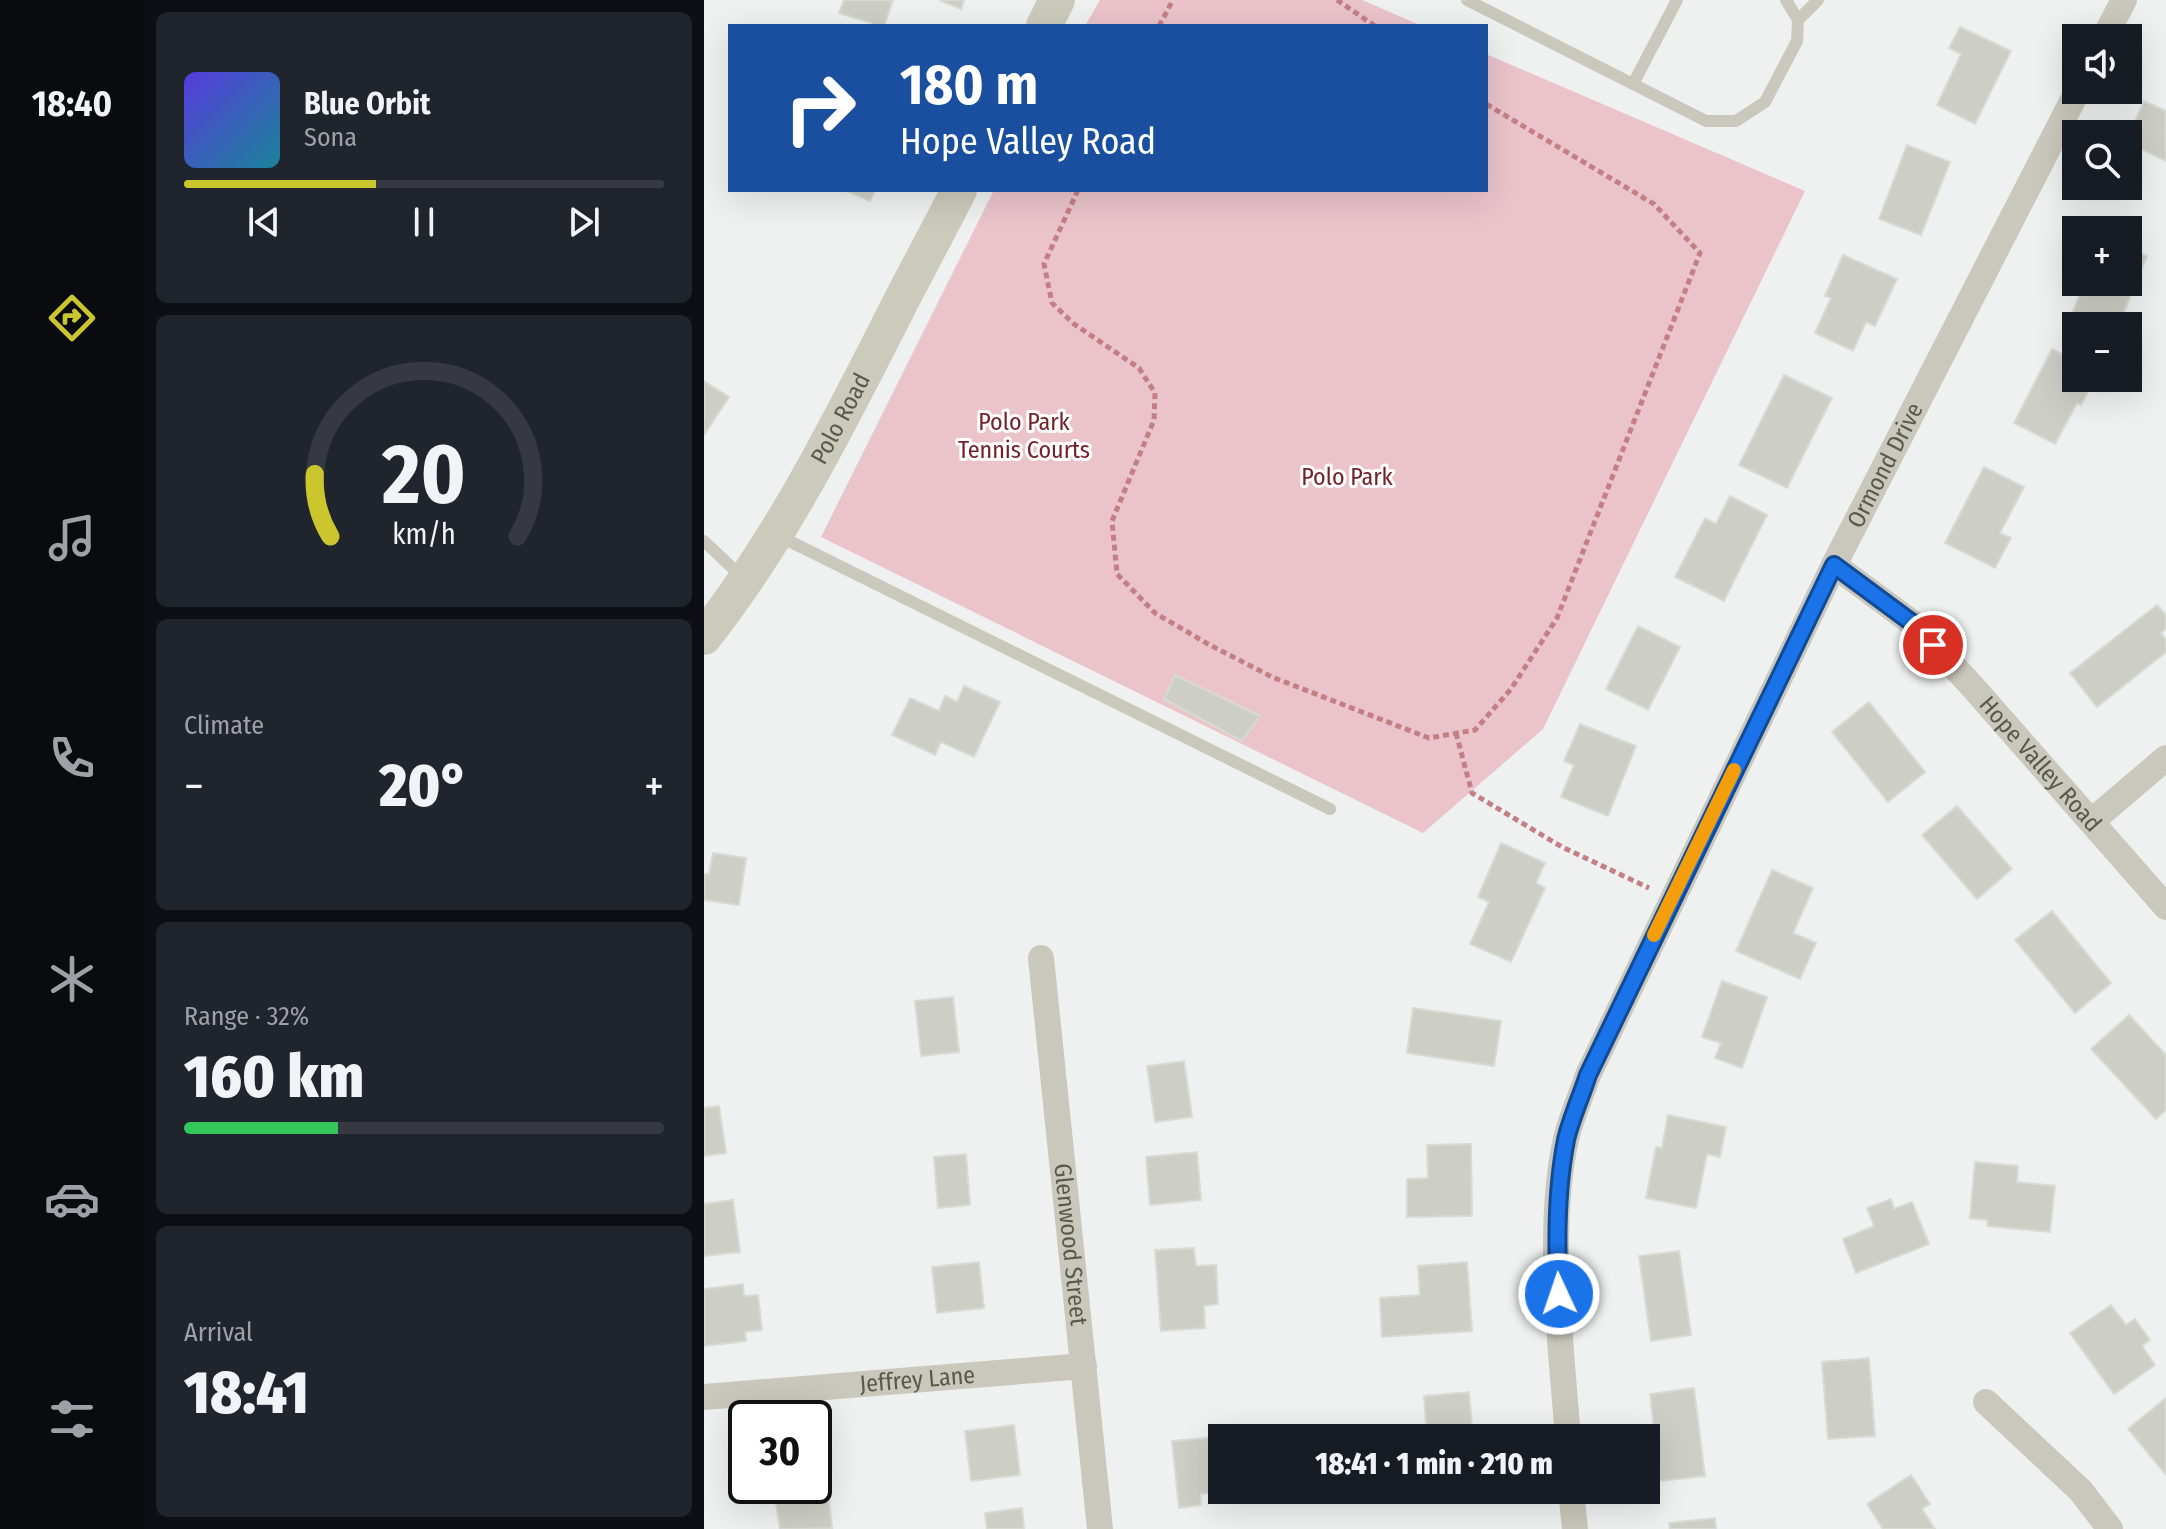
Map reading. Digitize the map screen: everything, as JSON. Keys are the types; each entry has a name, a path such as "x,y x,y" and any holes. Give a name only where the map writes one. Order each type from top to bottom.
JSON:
{"main road":[{"path":"1045,24 1057,0"},
{"name":"Polo Road","path":"704,637 747,581 776,535 840,422 958,192"}],"street":[{"path":"2111,24 2124,0"},
{"name":"Ormond Drive","path":"1567,1424 1557,1241 1558,1188 1567,1137 1588,1075 1834,565 2071,104"},
{"name":"Hope Valley Road","path":"1834,565 1915,625 2166,907"},
{"path":"2092,821 2166,758"},
{"name":"Glenwood Street","path":"1041,958 1100,1529"},
{"name":"Jeffrey Lane","path":"704,1397 1084,1366"},
{"path":"1986,1402 2081,1491 2110,1529"},
{"path":"1572,1504 1575,1529"}],"lane":[{"path":"1467,0 1706,121 1736,121 1765,102 1797,41 1798,20 1786,0"},
{"path":"1633,84 1677,0"},
{"path":"1798,20 1818,0"},
{"path":"776,535 1330,809"},
{"path":"704,541 747,581"}],"path":[{"path":"1160,24 1173,0"},
{"path":"1337,0 1372,24"},
{"path":"1077,192 1044,264 1052,303 1074,324 1139,368 1155,393 1154,420 1112,521 1117,574 1155,613 1272,677 1429,738 1475,730 1511,689 1557,618 1700,253 1654,204 1488,105"},
{"path":"1456,733 1472,793 1562,847 1672,898"}],"green space":[{"path":"1100,0 1362,0 1417,24 1086,24"},
{"name":"Polo Park","path":"1488,55 1805,191 1543,729 1423,833 821,537 993,192 1488,192"}],"building":[{"path":"844,0 893,0 885,24 872,24 839,13"},
{"path":"939,0 964,0 961,9"},
{"path":"1960,27 2011,51 1975,124 1937,105 1961,54 1949,48"},
{"path":"2144,101 2166,111 2166,161 2142,150 2142,120 2135,120"},
{"path":"1907,145 1950,162 1921,235 1879,219"},
{"path":"850,192 874,192 870,201"},
{"path":"1843,255 1897,279 1875,326 1866,322 1853,351 1815,333 1831,298 1825,296"},
{"path":"2079,296 2130,296 2124,312 2073,312"},
{"path":"2052,349 2062,354 2062,392 2088,392 2081,405 2077,403 2055,444 2014,423"},
{"path":"1784,375 1832,398 1787,488 1739,465"},
{"path":"704,381 729,397 704,435"},
{"path":"1984,467 2024,487 2000,533 2011,538 1995,568 1945,543"},
{"path":"1730,496 1767,515 1724,601 1675,577 1705,518 1716,524"},
{"path":"2157,605 2166,615 2166,629 2161,633 2166,640 2166,652 2097,707 2070,673"},
{"path":"1638,626 1680,647 1648,710 1606,689"},
{"path":"1175,675 1260,716 1242,741 1164,699"},
{"path":"964,686 1000,702 974,757 941,742 935,755 892,735 910,698 939,711 945,696 957,702"},
{"path":"1869,702 1925,772 1888,802 1832,732"},
{"path":"1580,724 1636,746 1608,816 1561,797 1574,765 1564,761"},
{"path":"1957,806 2012,869 1977,899 1922,835"},
{"path":"1501,843 1545,863 1536,883 1545,888 1511,962 1470,944 1489,902 1478,897"},
{"path":"713,853 746,858 739,905 704,900 704,874 709,874"},
{"path":"1772,870 1813,888 1793,933 1816,943 1800,979 1736,951"},
{"path":"2052,911 2111,983 2075,1013 2015,940"},
{"path":"1722,981 1767,997 1742,1068 1715,1058 1721,1043 1702,1037"},
{"path":"953,997 959,1052 921,1056 915,1001"},
{"path":"1413,1008 1501,1021 1494,1066 1407,1053"},
{"path":"2129,1015 2166,1055 2166,1110 2156,1119 2091,1049"},
{"path":"1184,1061 1192,1117 1155,1122 1147,1066"},
{"path":"719,1106 726,1153 704,1156 704,1108"},
{"path":"1668,1115 1726,1127 1720,1157 1707,1154 1696,1208 1646,1198 1656,1147 1662,1148"},
{"path":"1471,1144 1472,1216 1407,1217 1407,1179 1428,1178 1427,1145"},
{"path":"1197,1152 1201,1200 1150,1205 1146,1157"},
{"path":"966,1154 970,1205 938,1208 934,1157"},
{"path":"1975,1162 2018,1166 2017,1182 2055,1186 2050,1232 1987,1226 1988,1220 1970,1218"},
{"path":"1891,1199 1894,1209 1912,1202 1929,1244 1856,1273 1843,1239 1874,1226 1867,1208"},
{"path":"733,1200 740,1252 704,1256 704,1204"},
{"path":"1194,1248 1196,1266 1216,1265 1218,1304 1204,1306 1205,1328 1161,1331 1155,1250"},
{"path":"1679,1251 1691,1335 1651,1341 1639,1256"},
{"path":"979,1262 984,1308 937,1313 932,1267"},
{"path":"1467,1262 1472,1331 1382,1337 1380,1298 1420,1295 1418,1266"},
{"path":"743,1284 744,1296 758,1295 762,1330 745,1332 746,1341 704,1346 704,1289"},
{"path":"2111,1305 2126,1325 2135,1319 2150,1340 2142,1346 2155,1365 2114,1394 2070,1333"},
{"path":"1869,1358 1875,1436 1828,1439 1822,1362"},
{"path":"1694,1388 1705,1476 1660,1481 1660,1424 1653,1424 1650,1394"},
{"path":"1469,1392 1472,1424 1426,1424 1424,1396"},
{"path":"2166,1398 2166,1475 2128,1429"},
{"path":"1014,1425 1020,1475 971,1481 965,1431"},
{"path":"1208,1438 1208,1493 1201,1494 1201,1505 1179,1508 1172,1441"},
{"path":"1911,1475 1930,1504 1922,1509 1935,1529 1883,1529 1867,1504"},
{"path":"776,1504 829,1504 832,1528 780,1529"},
{"path":"1022,1508 1024,1529 987,1529 985,1513"},
{"path":"1715,1518 1716,1529 1670,1529 1669,1523"}],"slow traffic":[{"path":"1654,935 1734,770"}],"route":[{"path":"1559,1294 1558,1188 1567,1137 1588,1075 1834,565 1915,625 1933,645"}],"park label":[{"name":"Polo Park Tennis Courts","path":"1024,436"}]}
